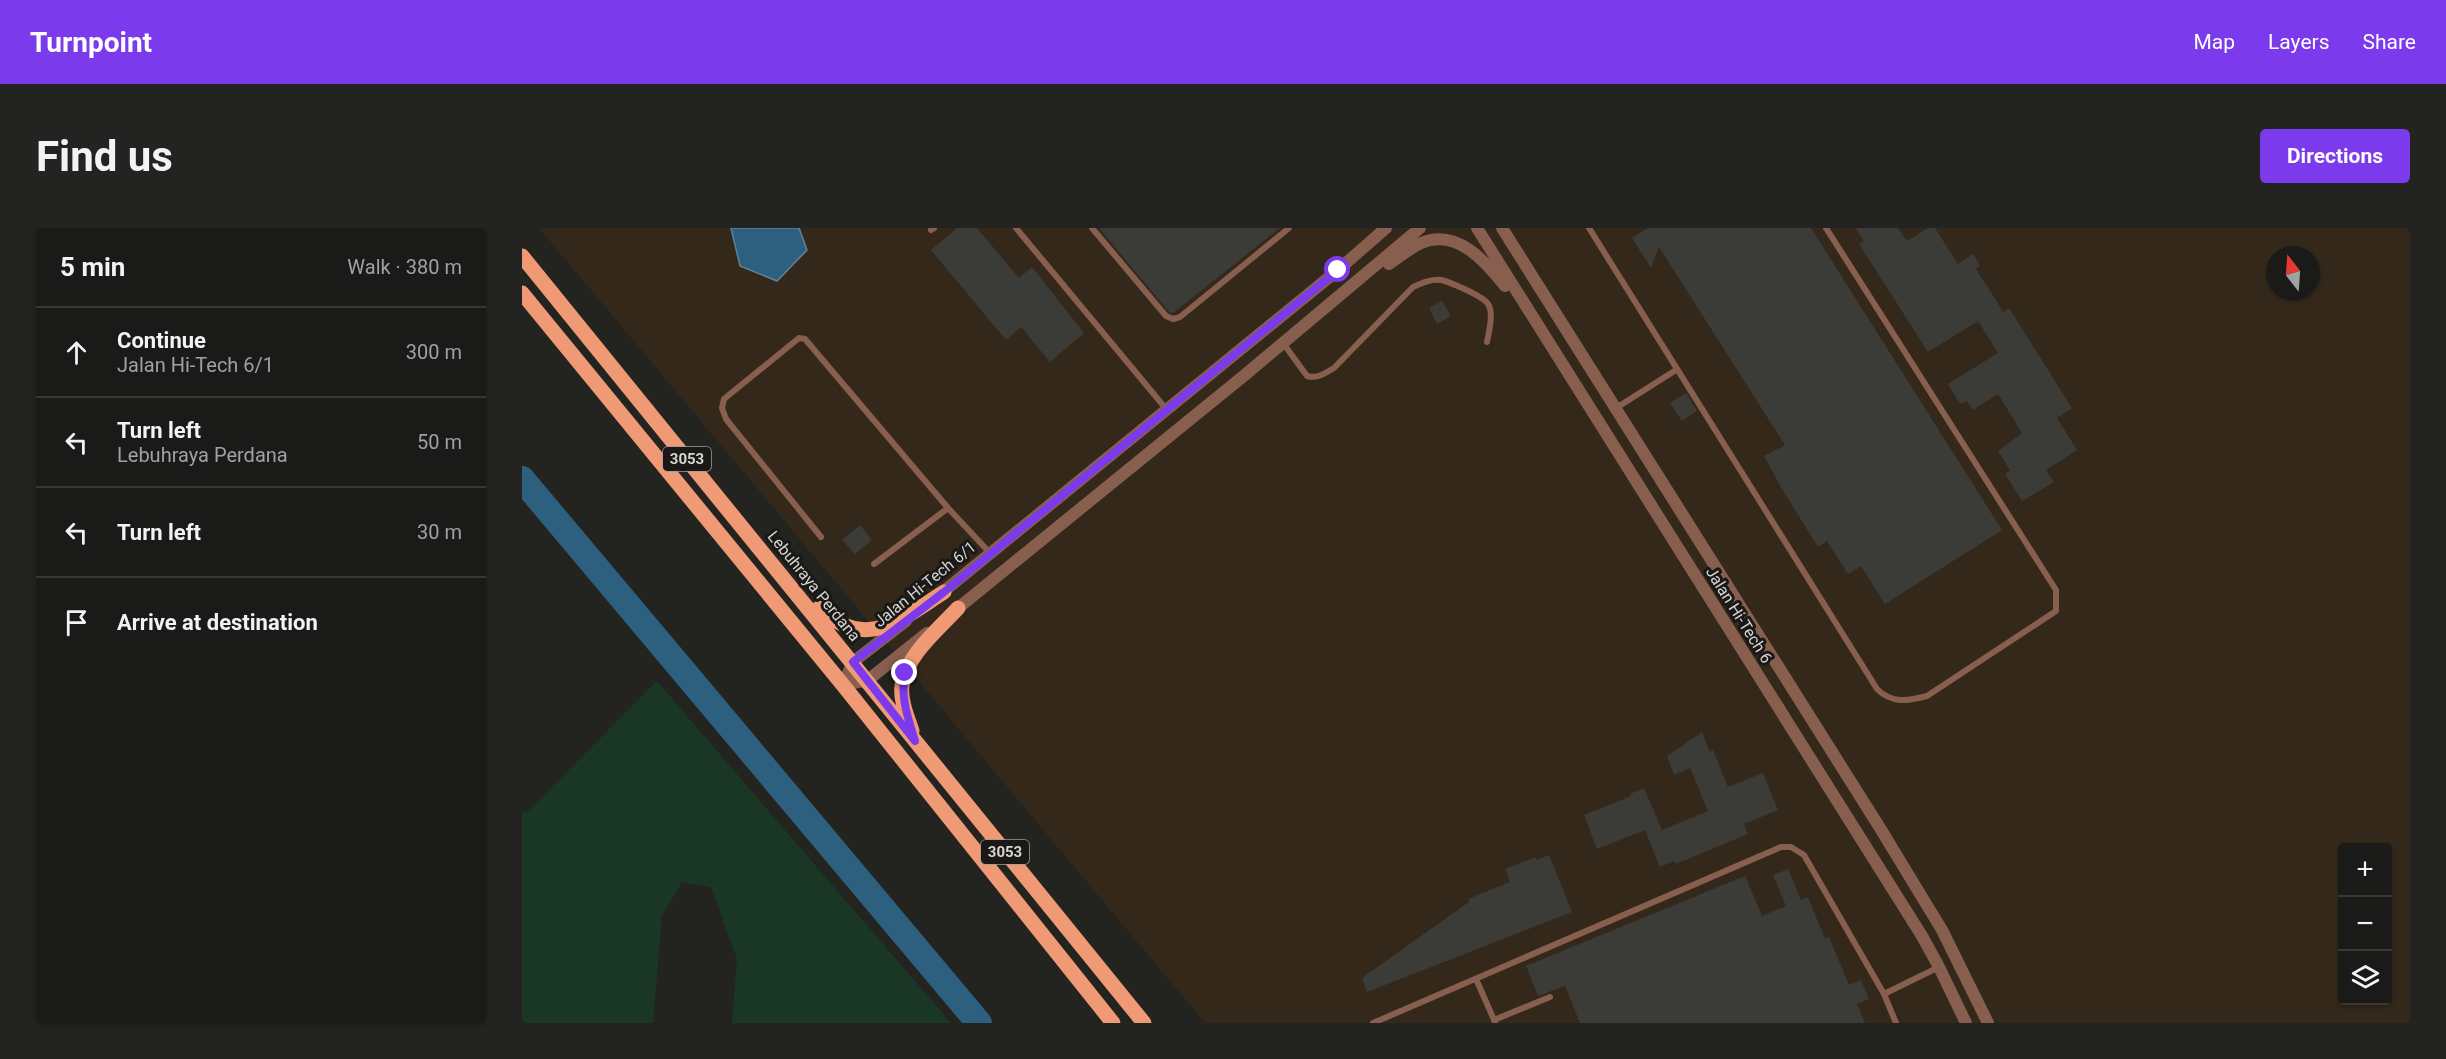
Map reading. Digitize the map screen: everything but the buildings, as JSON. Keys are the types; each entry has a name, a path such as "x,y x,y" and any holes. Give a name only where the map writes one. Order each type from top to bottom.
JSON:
{"main road":[{"name":"Lebuhraya Perdana","path":"522,256 1144,1023"},
{"name":"3053","path":"522,293 843,685 1113,1023"},
{"path":"776,567 832,621 849,628 872,631 892,625 944,592"},
{"path":"915,741 904,707 902,688 905,673 913,658 958,608"}],"street":[{"path":"1338,270 1374,228"},
{"name":"Jalan Hi-Tech 6/1","path":"843,685 853,662 944,592 1167,411 1386,228"},
{"path":"843,685 868,680 1283,343 1420,228"},
{"name":"Jalan Hi-Tech 6","path":"1477,228 1939,967 1966,1023"},
{"name":"Jalan Hi-Tech 6","path":"1502,228 1905,868 1942,930 1988,1023"},
{"path":"1351,287 1422,242 1437,239 1453,240 1468,246 1483,259 1537,323"}],"lane":[{"path":"1016,228 1167,411"},
{"path":"1092,228 1166,316 1173,319 1180,316 1290,228"},
{"path":"1588,228 1877,689 1884,695 1908,702 1927,696 2056,611 2056,590 1826,228"},
{"path":"1283,343 1307,376 1314,378 1321,376 1334,368 1413,287 1427,280 1442,280 1482,297 1489,304 1491,313 1487,342"},
{"path":"821,537 726,419 722,408 724,399 799,338 806,339 948,508 990,553"},
{"path":"1615,408 1676,370"},
{"path":"874,564 948,508"},
{"path":"1372,1023 1781,847 1791,847 1804,855 1884,994 1896,1023"},
{"path":"1884,994 1939,967"},
{"path":"1476,979 1495,1022 1550,997"}],"shaded area":[{"path":"539,228 2410,228 2410,1023 1205,1023"}],"green space":[{"path":"657,681 951,1023 732,1023 737,959 711,887 682,882 662,916 653,1023 522,1023 522,813 527,812"}],"water":[{"path":"731,228 799,228 807,250 777,281 740,266"}],"waterway":[{"path":"522,479 979,1023"}],"route":[{"path":"905,673 902,688 904,707 915,741 853,662 944,592 1039,512 1167,411 1338,270"}]}
